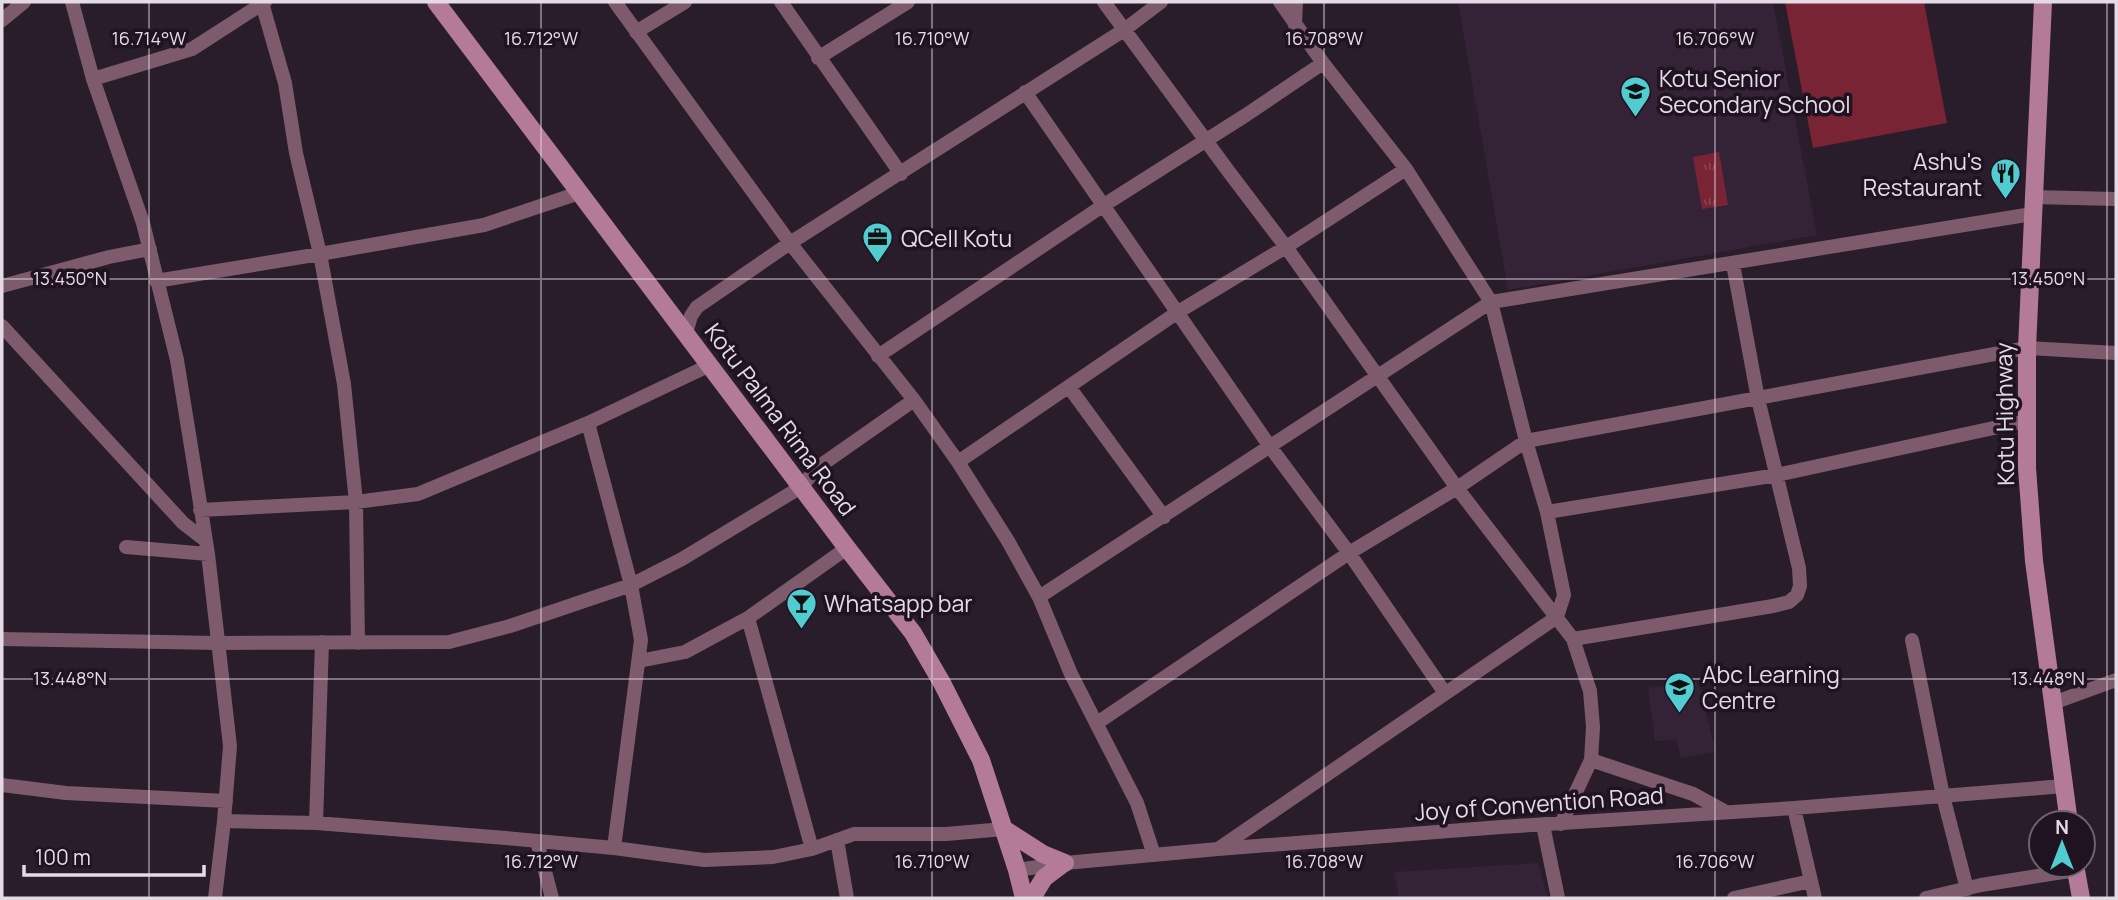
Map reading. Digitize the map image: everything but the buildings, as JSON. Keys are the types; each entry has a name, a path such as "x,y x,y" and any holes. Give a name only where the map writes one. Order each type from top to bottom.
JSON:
{"street":[{"path":"2,20 24,2"},
{"path":"72,2 93,79 143,223 177,360 206,547 230,746 215,898"},
{"path":"93,79 192,49 263,2 285,83 296,153 320,254 344,384 356,502 358,643"},
{"name":"Kotu Palma Rima Road","path":"436,2 913,633 981,760 1024,898"},
{"path":"615,2 790,243 914,400 958,462 1008,541 1040,597 1071,674 1137,803 1154,855"},
{"path":"636,32 685,2"},
{"path":"781,2 901,174"},
{"path":"818,58 908,2"},
{"path":"1104,2 1286,247 1457,488 1573,639 1590,691 1593,727 1591,761 1561,824"},
{"path":"686,333 693,311 697,307 790,243 1124,30 1161,2"},
{"path":"1218,849 1557,617 1564,595 1547,512 1491,302 1406,169 1323,63 1280,2"},
{"path":"1295,25 1296,2"},
{"name":"Kotu Highway","path":"2043,2 2027,348 2027,468 2034,561 2067,809"},
{"path":"878,356 1323,63"},
{"path":"1025,92 1271,448 1349,553 1445,693"},
{"path":"958,462 1178,312 1286,247 1406,169"},
{"path":"156,281 484,225 579,192"},
{"path":"1040,597 1491,302 1733,264 2032,205 2116,199"},
{"path":"2,286 109,257 150,249"},
{"path":"1573,639 1773,606 1789,601 1797,595 1800,586 1797,558 1758,399 1733,264"},
{"path":"2,326 206,547"},
{"path":"1097,723 1349,553 1457,488 1526,441 2027,348 2116,353"},
{"path":"200,510 356,502 418,494 588,423 710,365"},
{"path":"1069,387 1164,517"},
{"path":"2,639 217,643 449,642 510,626 631,585 682,559 801,487 817,468 914,400"},
{"path":"1547,512 1777,475 2026,421"},
{"path":"588,423 631,585 641,640 614,848"},
{"path":"126,547 206,547"},
{"path":"639,661 685,652 748,618 847,548"},
{"path":"748,618 812,849"},
{"path":"1912,639 1943,796 1977,891"},
{"path":"316,823 322,642"},
{"path":"2053,703 2116,680"},
{"path":"1591,761 1693,794 1727,813"},
{"path":"2,785 66,793 226,801"},
{"name":"Joy of Convention Road","path":"1017,870 1218,849 2064,786"},
{"path":"1794,808 1815,898"},
{"path":"224,821 316,823 614,848 704,860 773,857 812,849 854,834 946,834 1004,829 1035,849 1064,863 1044,878 1032,898"},
{"path":"1543,825 1558,898"},
{"path":"837,840 846,898"},
{"path":"537,841 552,898"},
{"path":"1926,898 1977,891 2027,879"},
{"path":"2078,879 2081,898"},
{"path":"1734,898 1811,881"}],"shaded area":[{"name":"Kotu Senior Secondary School","path":"1458,2 1773,2 1817,235 1508,290"},
{"name":"Abc Learning Centre","path":"1698,681 1716,752 1681,758 1676,740 1655,741 1648,688"},
{"path":"1538,863 1548,898 1399,898 1394,872"}],"green space":[{"path":"1785,2 1924,2 1947,123 1813,148"},
{"path":"1719,152 1728,205 1702,209 1693,157"}],"place":[{"name":"Kotu Senior Secondary School","path":"1636,118"},
{"name":"Ashu's Restaurant","path":"2005,201"},
{"name":"QCell Kotu","path":"878,265"},
{"name":"Whatsapp bar","path":"801,630"},
{"name":"Abc Learning Centre","path":"1679,714"}]}
